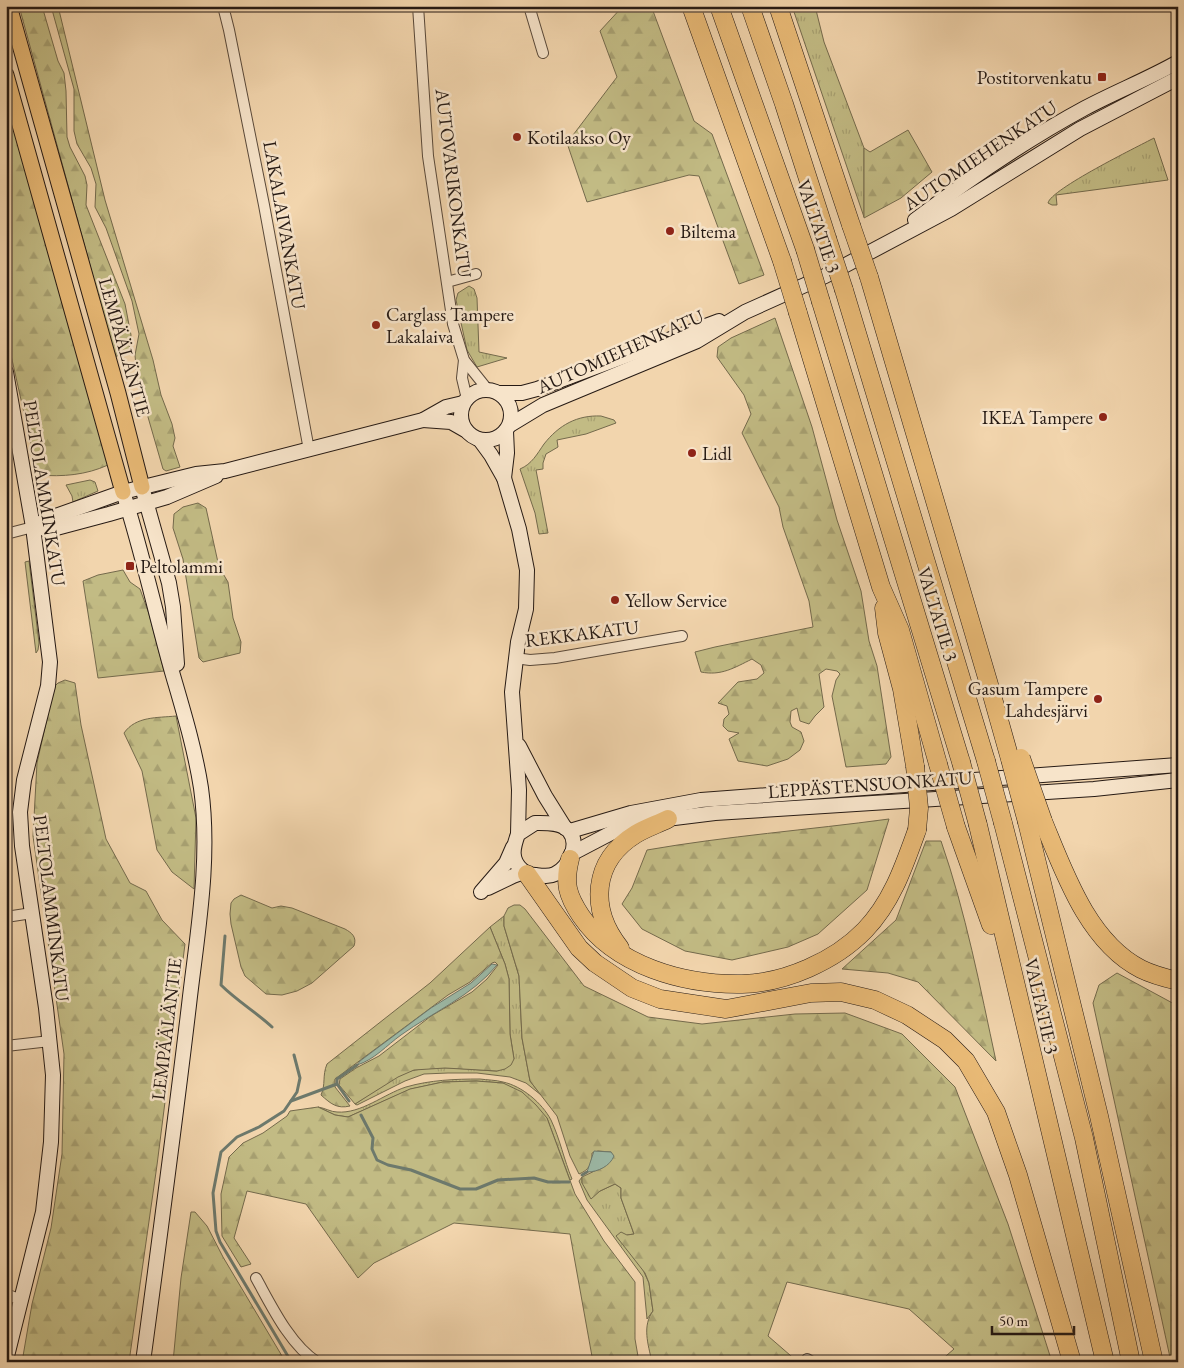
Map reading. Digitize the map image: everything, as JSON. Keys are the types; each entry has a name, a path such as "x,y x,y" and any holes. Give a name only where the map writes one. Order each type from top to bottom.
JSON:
{"highway":[{"path":"691,6 782,261 882,587 900,630 956,827 1019,1004"},
{"name":"VALTATIE 3","path":"719,6 805,249 978,825 1105,1362"},
{"name":"VALTATIE 3","path":"750,6 844,290 1004,824 1084,1138 1131,1362"},
{"path":"778,6 869,277 988,680 1035,821 1154,1362"},
{"path":"571,856 566,887 572,903 598,938 626,956 669,974 702,981 742,984 771,980 822,961 844,948 864,931 891,896 905,865 917,830 919,808 902,690 887,633 882,587"},
{"path":"626,956 606,927 601,911 599,893 601,878 608,861 619,848 636,834 668,819"},
{"path":"1035,821 1076,899 1102,937 1140,968 1178,981"},
{"path":"526,873 579,948 595,963 632,988 660,999 726,1009 811,993 841,992 875,1000 907,1014 945,1040 966,1061 996,1112 1018,1175 1072,1362"}],"main road":[{"name":"LEMPÄÄLÄNTIE","path":"9,6 167,575 173,607 176,654 181,683 181,702"},
{"name":"AUTOMIEHENKATU","path":"885,244 943,199 1033,139 1085,108 1178,62"},
{"name":"LEMPÄÄLÄNTIE","path":"6,75 129,509 181,702 201,789 204,837 203,872 182,1069 143,1362"},
{"name":"AUTOMIEHENKATU","path":"494,392 522,393 537,389 745,312 825,276 951,209 1080,129 1178,78"},
{"name":"AUTOMIEHENKATU","path":"508,428 543,405 697,341 745,312"},
{"name":"PELTOLAMMINKATU","path":"6,372 34,527 50,662 48,686 24,780 20,806 22,846 50,1041 53,1075 48,1181 43,1212 6,1360"},
{"path":"504,478 511,411 505,398 494,392 480,391 472,394 465,401 460,415 465,430 469,435 480,440 494,440 508,428"},
{"path":"34,527 50,518 123,492 196,474 222,472 423,420 446,407 465,401"},
{"path":"423,420 451,422 465,430"},
{"path":"480,440 492,455 504,478 519,529 527,570 526,609 515,658 512,692 519,790 515,841 512,853 516,864 526,873"},
{"path":"34,527 49,530 129,509 166,497 217,476 222,472"},
{"path":"516,739 536,780 568,830 573,840 571,856 563,868 555,874 546,876 526,873 507,878 481,892 506,862 515,841 535,823 555,824 568,830"},
{"name":"LEPPÄSTENSUONKATU","path":"568,830 631,814 701,800 1178,766"},
{"name":"LEPPÄSTENSUONKATU","path":"571,856 620,830 642,822 715,813 1094,789 1178,780"}],"street":[{"name":"LAKALAIVANKATU","path":"223,6 264,201 309,450"},
{"path":"529,6 543,53"},
{"name":"AUTOVARIKONKATU","path":"417,7 428,156 453,324 464,360 462,378 465,401"},
{"path":"447,282 476,274"},
{"name":"AUTOVARIKONKATU","path":"464,360 494,392"},
{"path":"6,534 34,527"},
{"name":"REKKAKATU","path":"515,658 548,659 682,636"},
{"path":"6,917 32,913"},
{"path":"6,1046 50,1041"},
{"path":"256,1278 295,1342 306,1356 317,1362"},
{"path":"6,1297 11,1296 22,1300"}],"green space":[{"path":"19,6 42,6 58,61 64,73 67,137 85,176 87,185 86,205 125,304 131,335 129,350 115,357"},
{"path":"51,6 58,6 105,200 153,360 161,395 172,424 175,438 173,446 180,467 166,471 163,469 137,379 135,355 139,334 132,301 106,228 95,207 96,184 91,168 77,144 74,131 74,89"},
{"path":"623,6 642,6 653,11 694,121 712,134 764,275 739,284 699,176 689,175 587,202 567,143 617,77 600,31"},
{"path":"792,6 815,6 824,42 864,148 864,217"},
{"path":"6,100 108,465 83,473 56,476 38,475 6,333"},
{"path":"908,130 932,172 901,198 864,218 864,148 870,152"},
{"path":"1154,138 1168,180 1056,195 1057,205 1048,203 1053,197 1063,188"},
{"path":"469,286 474,289 477,298 479,352 507,358 477,367 467,350 456,300 458,293"},
{"path":"775,318 812,427 837,520 861,591 869,641 877,666 891,757 886,764 846,767 832,696 836,680 840,674 837,671 826,669 819,674 824,707 809,724 800,721 797,708 791,711 790,722 792,727 801,732 804,741 800,750 788,759 767,766 738,761 729,739 739,733 728,731 723,726 724,719 729,714 727,706 718,703 738,682 757,679 764,673 761,665 752,659 721,672 701,672 695,652 813,627 809,601 783,527 779,507 742,433 751,414 744,395 717,357 718,347 731,338"},
{"path":"601,416 614,420 616,423 586,434 557,440 558,447 546,454 543,469 536,470 548,533 539,534 535,513 520,469 531,462 550,437 569,422 584,417"},
{"path":"90,480 95,482 98,491 73,502 66,485"},
{"path":"198,503 206,508 219,567 228,582 233,618 241,642 240,653 203,662 199,658 183,559 173,528 174,514 183,507"},
{"path":"29,561 39,643 36,653 25,562"},
{"path":"123,570 130,582 140,589 149,614 164,671 98,678 83,581 98,575"},
{"path":"65,680 75,683 81,725 106,839 130,883 146,891 162,920 185,944 157,1165 129,1362 22,1362 32,1304 51,1228 62,1154 64,1054 33,836 37,763 54,687"},
{"path":"176,716 196,818 194,889 172,872 157,850 142,771 124,733 135,723 147,719"},
{"path":"889,819 867,890 818,934 788,947 732,960 685,951 642,929 622,904 632,888 647,850"},
{"path":"926,841 941,841 950,868 972,950 996,1061 918,982 888,973 842,969 896,920"},
{"path":"241,895 272,908 281,906 292,908 345,929 353,936 355,940 354,946 312,983 297,991 282,995 266,994 245,976 241,967 230,914 231,903"},
{"path":"520,905 525,909 584,986 648,1017 702,1024 795,1014 845,1013 902,1034 955,1087 1008,1224 1052,1362 939,1362 954,1349 909,1309 787,1282 768,1336 798,1362 652,1362 647,1335 648,1323 653,1311 649,1283 645,1273 616,1236 621,1232 627,1235 634,1234 621,1198 621,1188 615,1184 600,1191 591,1199 582,1183 582,1177 605,1166 611,1152 598,1151 592,1153 589,1166 579,1174 570,1156 557,1116 530,1081 522,1038 519,976 504,926 504,916 508,908"},
{"path":"504,916 504,926 519,976 522,1038 530,1081 541,1095 526,1083 510,1077 477,1073 424,1074 405,1081 357,1105 355,1104 392,1079 415,1070 456,1068 497,1071 514,1059 510,1034 509,979 490,927"},
{"path":"490,927 509,979 510,1034 514,1059 511,1065 497,1071 445,1068 414,1070 398,1077 355,1104 339,1085 340,1079 379,1056 431,1016 472,992 487,979 498,965 495,962 335,1079 335,1087 350,1106 341,1107 334,1105 321,1095 327,1064 430,983"},
{"path":"1117,973 1178,1006 1178,1362 1171,1362 1093,1003 1099,985"},
{"path":"480,1079 500,1081 517,1087 531,1096 542,1107 554,1127 572,1179 570,1180 547,1118 503,1083 476,1081 443,1082 411,1089 348,1117 335,1115 318,1107 335,1112 346,1112 364,1107 406,1087 443,1080"},
{"path":"476,1081 503,1083 522,1092 547,1118 575,1194 604,1241 635,1282 635,1339 639,1362 593,1362 570,1234 454,1223 374,1263 358,1278 306,1204 247,1191 234,1238 251,1264 241,1267 222,1236 221,1194 229,1157 243,1143 263,1133 287,1116 290,1111 318,1107 335,1115 348,1117 410,1089 443,1082"},
{"path":"582,1177 582,1183 600,1191 615,1184 621,1188 621,1198 634,1234 627,1235 649,1283 653,1311 647,1319 643,1277 587,1200 579,1181"},
{"path":"191,1212 195,1212 207,1226 223,1257 285,1361 173,1362 181,1278"}],"shaded area":[{"path":"492,964 497,965 464,995 401,1035 375,1056 357,1065 431,1008 471,983"},
{"path":"594,1151 611,1152 614,1156 610,1163 603,1168 587,1172"}],"waterway":[{"path":"225,936 221,985 272,1027"},
{"path":"289,1358 220,1242 216,1231 213,1193 221,1152 237,1137 259,1127 284,1111 297,1092 300,1078 294,1055"},
{"path":"337,1084 337,1079 357,1065"},
{"path":"291,1101 337,1084 349,1101"},
{"path":"361,1115 373,1138 372,1149 377,1160 388,1165 411,1170 460,1189 476,1189 498,1180 534,1178 548,1182 569,1182"},
{"path":"582,1175 587,1172"}],"place":[{"name":"Postitorvenkatu","path":"1102,77"},
{"name":"Kotilaakso Oy","path":"517,137"},
{"name":"Biltema","path":"670,231"},
{"name":"Carglass Tampere Lakalaiva","path":"376,325"},
{"name":"IKEA Tampere","path":"1103,417"},
{"name":"Lidl","path":"692,453"},
{"name":"Peltolammi","path":"130,566"},
{"name":"Yellow Service","path":"615,600"},
{"name":"Gasum Tampere Lahdesjärvi","path":"1098,699"}]}
